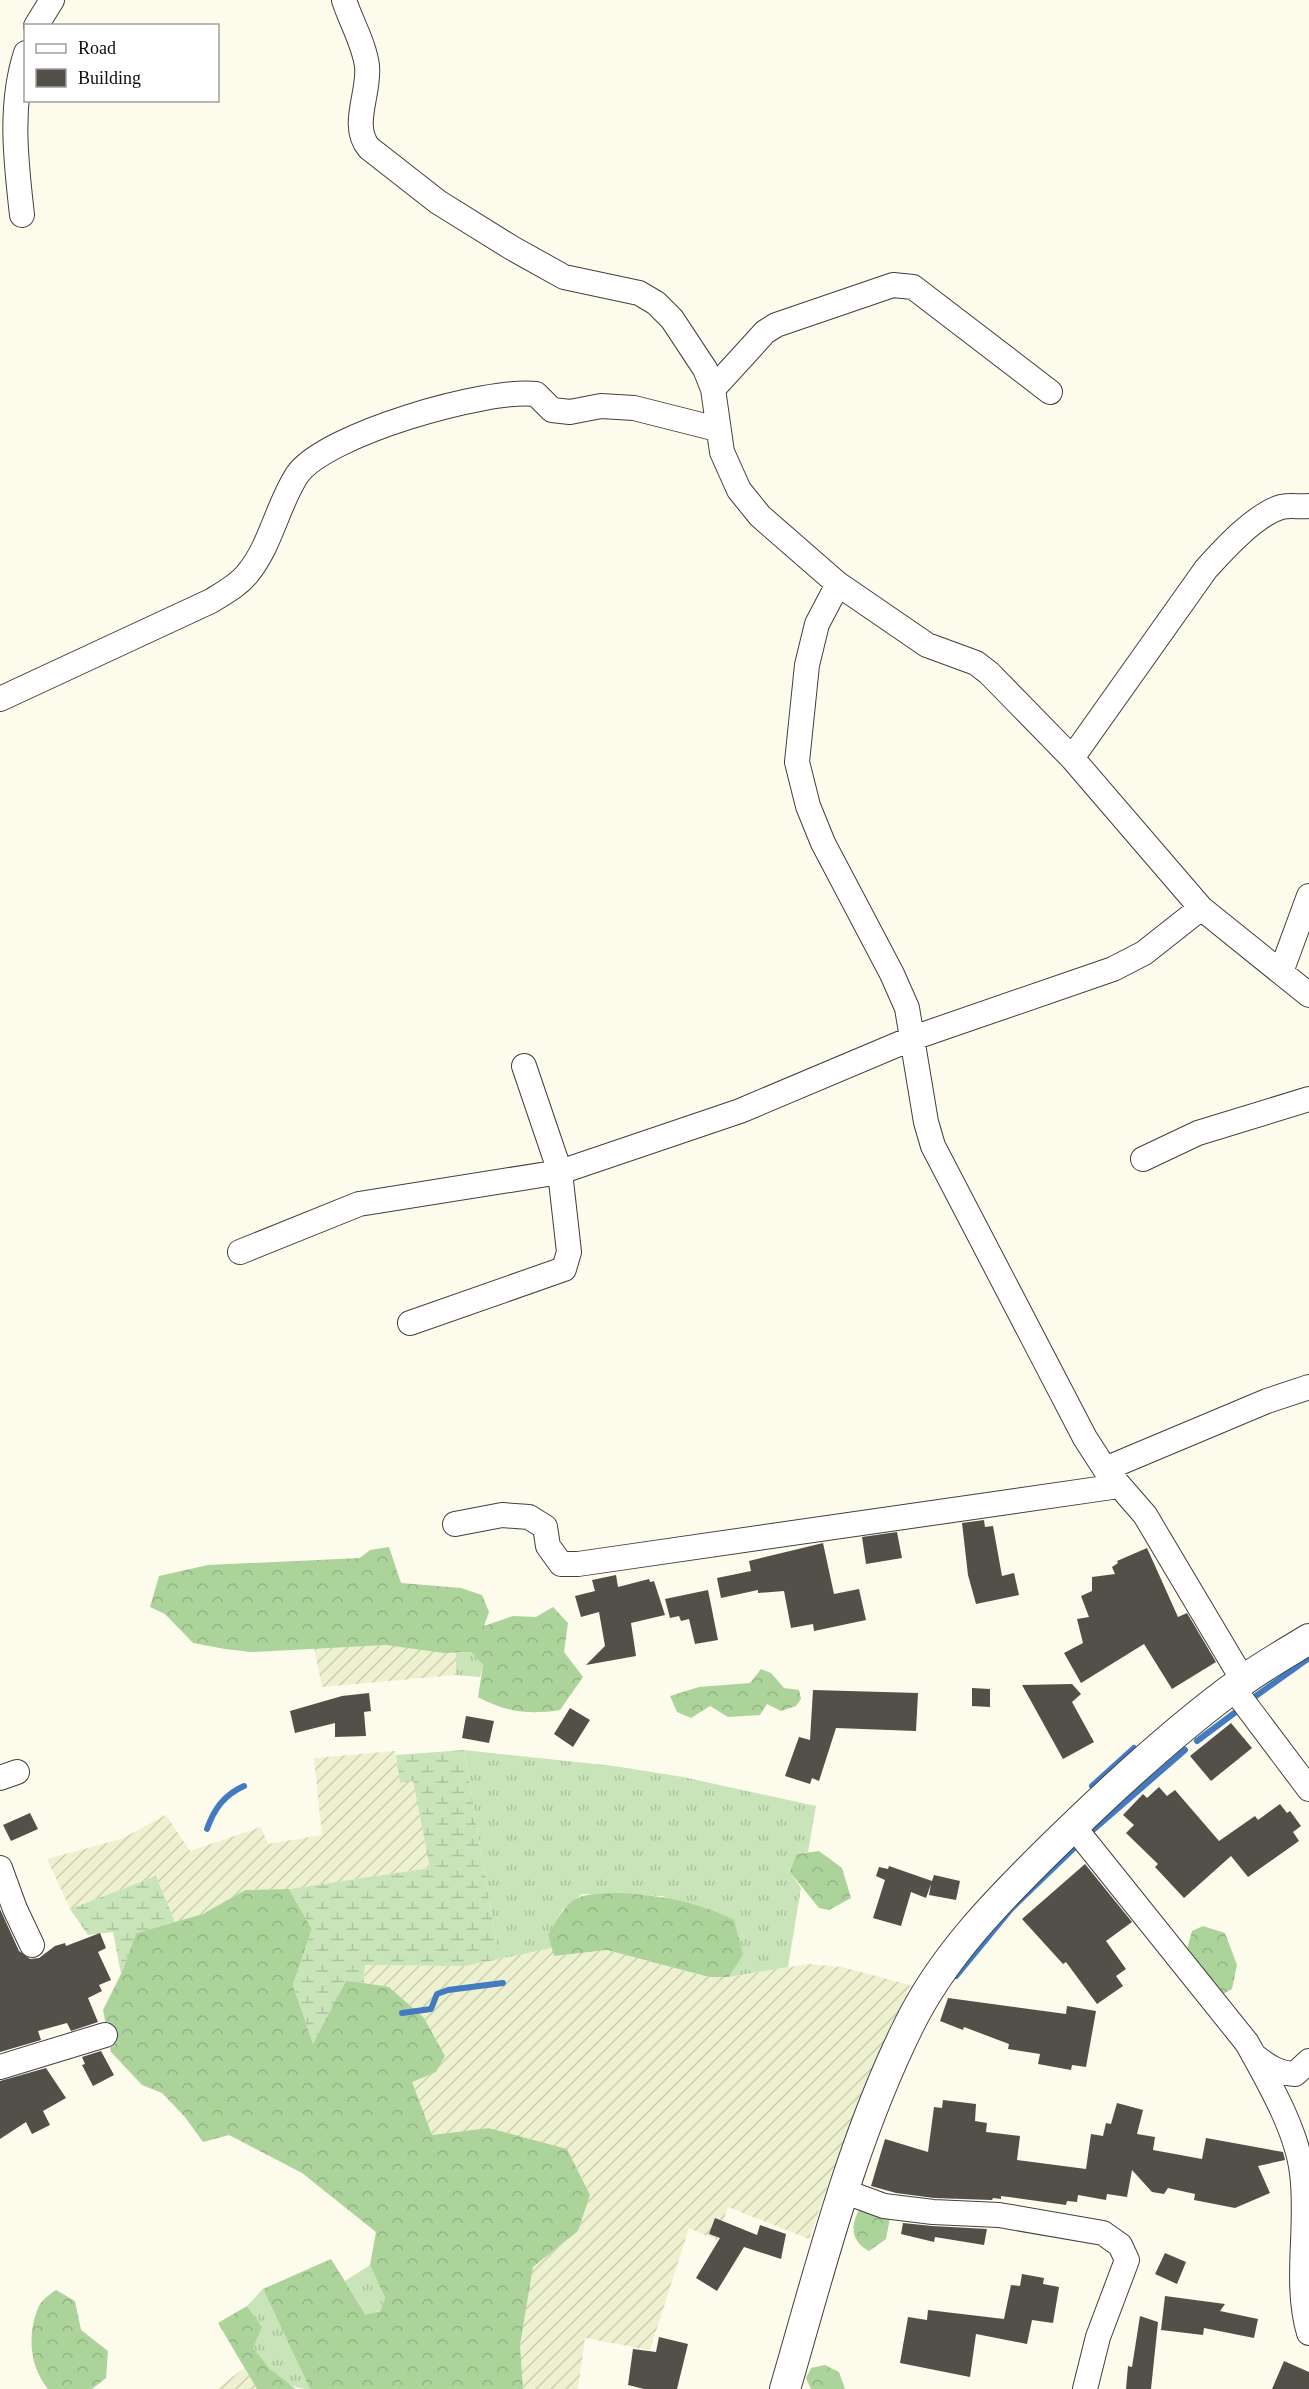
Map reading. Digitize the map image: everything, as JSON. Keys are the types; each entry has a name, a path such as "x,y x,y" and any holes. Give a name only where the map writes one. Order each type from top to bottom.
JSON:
{"street":[{"path":"37,24 52,0"},
{"path":"344,0 363,49 367,69 361,140 438,202 533,260 564,277 639,294 656,303 672,319 705,369 713,389 722,452 739,490 760,516 838,584 927,645 975,663 989,674 1072,758 1201,908 1309,994"},
{"path":"22,215 15,145 18,85 24,61"},
{"path":"713,389 765,332 776,325 893,285 913,287 1050,392"},
{"path":"0,699 211,601 229,590 247,575 259,558 275,517 299,472 316,457 381,425 448,406 523,393 536,394 552,410 570,412 601,406 634,408 717,429"},
{"path":"1072,758 1206,569 1222,551 1264,514 1292,505 1309,506"},
{"path":"838,584 817,624 807,665 797,762 808,806 819,834 892,974 907,1008 926,1122 933,1146 1070,1410 1112,1478 1145,1515 1238,1684 1309,1790"},
{"path":"1281,972 1309,896"},
{"path":"240,1252 359,1204 560,1172 740,1111 913,1038 1113,969 1144,953 1201,908"},
{"path":"410,1323 564,1269 569,1252 560,1172 524,1066"},
{"path":"1143,1159 1198,1133 1309,1099"},
{"path":"455,1524 502,1515 529,1516 545,1527 548,1546 561,1564 578,1564 1112,1478 1267,1401 1309,1387"},
{"path":"785,2389 843,2191 876,2100 910,2023 931,1988 982,1916 1073,1826 1238,1684 1309,1639"},
{"path":"1073,1826 1188,1968 1254,2055 1269,2082 1298,2152 1302,2175 1305,2308 1309,2333"},
{"path":"0,1868 15,1909 33,1945"},
{"path":"0,2067 105,2035"},
{"path":"1254,2055 1274,2070 1285,2074 1295,2074 1309,2061"},
{"path":"843,2191 884,2206 933,2212 999,2215 1102,2233 1120,2245 1127,2260 1098,2337 1085,2389"}],"green space":[{"path":"389,1547 401,1583 461,1588 482,1595 489,1612 484,1626 513,1616 536,1617 553,1607 568,1623 564,1652 583,1677 560,1710 518,1711 498,1706 478,1697 483,1665 471,1652 444,1653 386,1645 252,1652 225,1649 193,1643 165,1614 150,1607 159,1576 208,1565 360,1558 370,1550"},
{"path":"386,1645 456,1653 456,1675 322,1687 314,1648"},
{"path":"471,1652 483,1665 480,1677 456,1675 456,1653"},
{"path":"761,1669 771,1673 784,1688 799,1690 801,1699 796,1706 781,1711 767,1704 760,1715 728,1717 710,1706 691,1718 677,1712 670,1696 699,1687 750,1683"},
{"path":"464,1750 614,1766 683,1777 816,1806 808,1852 796,1854 790,1872 801,1888 788,1967 729,1977 743,1955 663,1896 582,1894 562,1910 548,1935 552,1948 499,1959"},
{"path":"464,1750 499,1959 465,1966 365,1965 364,1983 346,1981 313,2044 293,1985 312,1929 289,1889 430,1868 413,1781 400,1783 396,1755"},
{"path":"395,1751 400,1782 413,1780 430,1868 289,1889 245,1890 203,1914 175,1922 156,1876 70,1909 47,1859 121,1839 166,1815 190,1851 261,1827 268,1844 322,1835 314,1758"},
{"path":"819,1851 842,1868 851,1898 829,1910 819,1908 790,1872 796,1854"},
{"path":"156,1876 175,1922 136,1933 121,1974 113,1932 88,1935 70,1909"},
{"path":"289,1889 312,1929 293,1985 313,2043 346,1980 389,1987 424,2018 445,2056 436,2072 412,2082 432,2135 489,2128 567,2149 590,2195 578,2231 533,2267 520,2345 523,2389 310,2389 263,2289 331,2259 366,2315 380,2311 385,2298 370,2265 376,2232 302,2173 229,2135 203,2142 185,2117 162,2093 142,2085 111,2052 103,2010 121,1974 136,1933 203,1914 245,1890"},
{"path":"620,1893 679,1900 734,1920 743,1955 729,1977 709,1977 607,1950 554,1956 548,1935 569,1904 576,1899 593,1894"},
{"path":"1203,1926 1225,1933 1237,1965 1232,1989 1220,1996 1186,1953 1192,1931"},
{"path":"552,1948 554,1956 607,1950 709,1977 729,1977 808,1964 842,1967 910,1985 838,2156 809,2239 728,2207 717,2240 689,2228 650,2350 585,2338 578,2389 523,2389 520,2345 533,2267 578,2231 590,2195 567,2149 489,2128 432,2135 411,2081 436,2072 445,2056 424,2018 389,1987 364,1983 365,1965 465,1966"},
{"path":"869,2197 890,2218 886,2239 869,2251 856,2239 854,2226 855,2218"},
{"path":"370,2265 385,2298 380,2310 367,2316 345,2281"},
{"path":"263,2289 310,2389 284,2381 252,2348 262,2327 247,2306"},
{"path":"56,2290 75,2301 81,2330 108,2351 106,2378 92,2389 48,2389 37,2370 32,2349 35,2316 42,2302"},
{"path":"247,2306 262,2327 253,2348 270,2369 296,2389 257,2389 218,2323"},
{"path":"825,2365 839,2372 845,2389 811,2389 806,2378 811,2368"},
{"path":"244,2368 257,2389 217,2389"}],"building":[{"path":"984,1520 985,1527 993,1526 1002,1576 1014,1573 1019,1595 976,1604 968,1575 962,1523"},
{"path":"897,1532 902,1558 866,1564 862,1537"},
{"path":"823,1543 834,1594 859,1589 866,1620 814,1631 813,1624 791,1628 784,1591 758,1593 758,1590 721,1598 717,1578 751,1571 749,1561"},
{"path":"1147,1548 1178,1617 1187,1613 1216,1662 1172,1689 1144,1644 1081,1683 1064,1653 1083,1643 1077,1619 1089,1617 1081,1596 1092,1591 1092,1577 1115,1574 1112,1567 1118,1563 1117,1561"},
{"path":"616,1575 618,1587 649,1579 650,1582 654,1581 665,1615 631,1623 636,1656 586,1665 605,1646 599,1612 581,1617 575,1596 595,1591 592,1580"},
{"path":"708,1590 718,1640 695,1644 689,1619 681,1621 679,1616 670,1618 665,1599"},
{"path":"1072,1684 1081,1694 1072,1702 1094,1742 1063,1759 1022,1685"},
{"path":"972,1688 990,1689 990,1707 972,1706"},
{"path":"813,1690 918,1693 916,1731 836,1728 819,1781 812,1778 810,1784 785,1776 799,1737 810,1740"},
{"path":"369,1693 371,1711 364,1712 366,1736 335,1737 335,1723 295,1733 290,1711 342,1696"},
{"path":"570,1708 590,1720 573,1747 554,1734"},
{"path":"466,1716 494,1721 489,1743 462,1738"},
{"path":"1231,1723 1252,1748 1211,1781 1190,1756"},
{"path":"1159,1787 1167,1796 1175,1790 1219,1841 1255,1816 1258,1820 1280,1804 1287,1813 1290,1811 1301,1826 1293,1832 1299,1841 1248,1877 1231,1856 1184,1898 1155,1867 1158,1864 1126,1833 1134,1825 1123,1815 1143,1794 1147,1798"},
{"path":"30,1813 38,1829 11,1841 3,1825"},
{"path":"1085,1864 1132,1922 1106,1941 1126,1969 1116,1976 1123,1986 1097,2004 1066,1962 1063,1964 1022,1919"},
{"path":"889,1866 932,1881 934,1875 960,1881 956,1900 929,1895 931,1884 926,1898 911,1892 901,1926 873,1918 885,1880 876,1876 879,1867 888,1869"},
{"path":"0,1909 19,1951 30,1959 39,1958 55,1946 65,1943 66,1946 100,1933 106,1948 98,1952 111,1980 99,1985 102,1991 88,1998 98,2022 71,2031 67,2023 38,2031 41,2040 0,2052"},
{"path":"948,1998 1066,2014 1067,2006 1096,2011 1086,2067 1072,2065 1071,2070 1038,2064 1040,2054 1008,2049 1009,2044 964,2027 963,2030 940,2021"},
{"path":"101,2051 114,2075 93,2086 82,2065 85,2064 82,2057"},
{"path":"46,2068 66,2098 43,2111 50,2125 32,2134 26,2122 0,2139 0,2081"},
{"path":"943,2100 976,2104 975,2121 987,2123 986,2132 1020,2136 1017,2160 1086,2169 1091,2134 1103,2136 1106,2123 1111,2124 1117,2103 1143,2110 1137,2134 1155,2137 1153,2150 1202,2159 1206,2138 1283,2152 1285,2160 1258,2166 1270,2193 1235,2208 1194,2200 1195,2194 1168,2188 1164,2194 1152,2192 1132,2170 1127,2197 1107,2194 1106,2200 1078,2195 1077,2202 1067,2201 1066,2205 1001,2196 1001,2199 993,2198 992,2200 934,2198 896,2193 871,2186 885,2139 928,2152 934,2107 942,2108"},
{"path":"715,2218 757,2235 760,2225 786,2234 781,2259 744,2247 717,2291 696,2278 720,2238 709,2234"},
{"path":"903,2223 987,2229 984,2245 935,2237 934,2242 901,2234"},
{"path":"1165,2253 1186,2262 1177,2284 1155,2274"},
{"path":"1022,2274 1044,2278 1043,2284 1059,2287 1053,2323 1032,2320 1027,2344 976,2334 970,2377 900,2363 908,2317 927,2320 928,2310 1004,2319 1011,2285 1020,2286"},
{"path":"1165,2296 1225,2304 1220,2311 1258,2319 1254,2338 1204,2328 1203,2335 1161,2330"},
{"path":"1140,2316 1158,2322 1151,2389 1126,2389 1128,2366 1132,2367"},
{"path":"659,2337 688,2344 677,2389 644,2389 628,2385 633,2349 656,2352"},
{"path":"1284,2361 1309,2372 1309,2389 1272,2389"}],"waterway":[{"path":"1253,1698 1309,1658"},
{"path":"1197,1741 1241,1708"},
{"path":"1092,1786 1134,1748"},
{"path":"1093,1830 1185,1750"},
{"path":"207,1829 221,1803 244,1786"},
{"path":"956,1976 1011,1909 1074,1848"},
{"path":"402,2013 431,2009 437,1994 448,1990 503,1983"}]}
